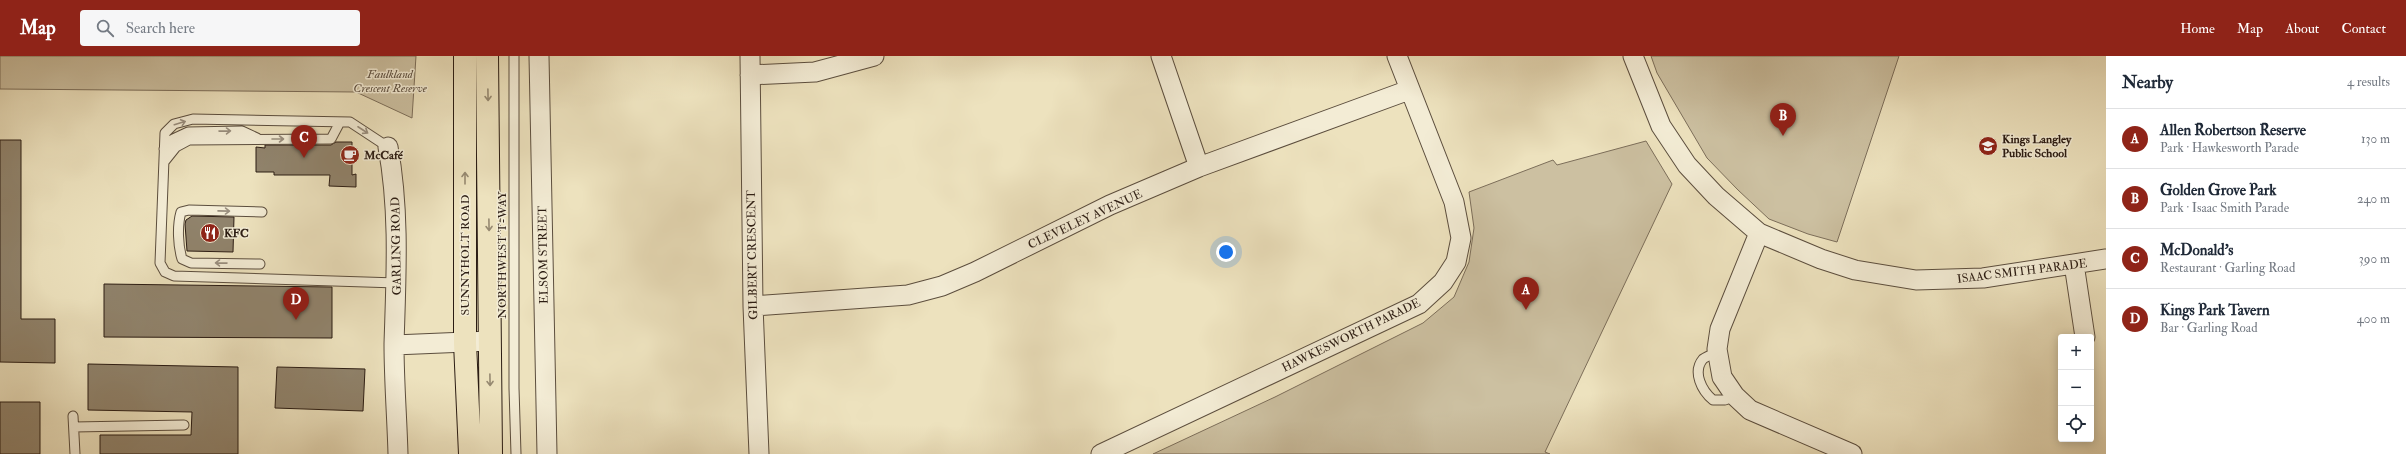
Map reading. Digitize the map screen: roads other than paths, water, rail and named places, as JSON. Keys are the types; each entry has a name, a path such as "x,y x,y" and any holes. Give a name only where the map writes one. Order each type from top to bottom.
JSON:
{"main road":[{"name":"SUNNYHOLT ROAD","path":"464,56 465,343 470,454"},
{"name":"SUNNYHOLT ROAD","path":"487,56 491,454"}],"street":[{"name":"ELSOM STREET","path":"539,56 547,454"},
{"name":"GILBERT CRESCENT","path":"750,56 753,306 759,454"},
{"path":"750,75 815,72 874,56"},
{"path":"1161,56 1199,167"},
{"name":"HAWKESWORTH PARADE","path":"1101,454 1419,304 1443,282 1456,262 1461,238 1454,202 1397,56"},
{"name":"ISAAC SMITH PARADE","path":"1634,56 1662,126 1687,165 1716,196 1759,232 1821,259 1854,270 1916,280 1983,278 2106,259"},
{"name":"CLEVELEY AVENUE","path":"753,306 908,295 942,286 975,272 1110,205 1199,167 1409,90"},
{"name":"GARLING ROAD","path":"388,147 394,180 398,283 394,345 398,454"},
{"path":"1759,232 1720,328 1718,352 1722,377 1735,396 1757,413 1852,454"},
{"path":"2074,264 2085,334"},
{"path":"394,345 490,341"}],"lane":[{"name":"NORTHWEST T-WAY","path":"514,56 514,388 516,454"},
{"path":"388,147 350,122 193,119 174,124 168,128 165,133 160,263 165,272 174,276 398,283"},
{"path":"164,162 176,147 189,140 332,139 340,122"},
{"path":"164,148 173,139 188,132 242,131 260,139"},
{"path":"260,264 191,263 182,259 180,251 179,218 181,212 188,210 262,212"},
{"path":"74,416 75,454"},
{"path":"74,427 184,425"}],"place":[{"name":"Golden Grove Park","path":"1783,136"},
{"name":"Kings Langley Public School","path":"1988,146"},
{"name":"McCafé","path":"350,155"},
{"name":"McDonald's","path":"304,158"},
{"name":"KFC","path":"210,233"},
{"name":"Allen Robertson Reserve","path":"1526,310"},
{"name":"Kings Park Tavern","path":"296,320"}],"park label":[{"name":"Faulkland Crescent Reserve","path":"390,81"}]}
